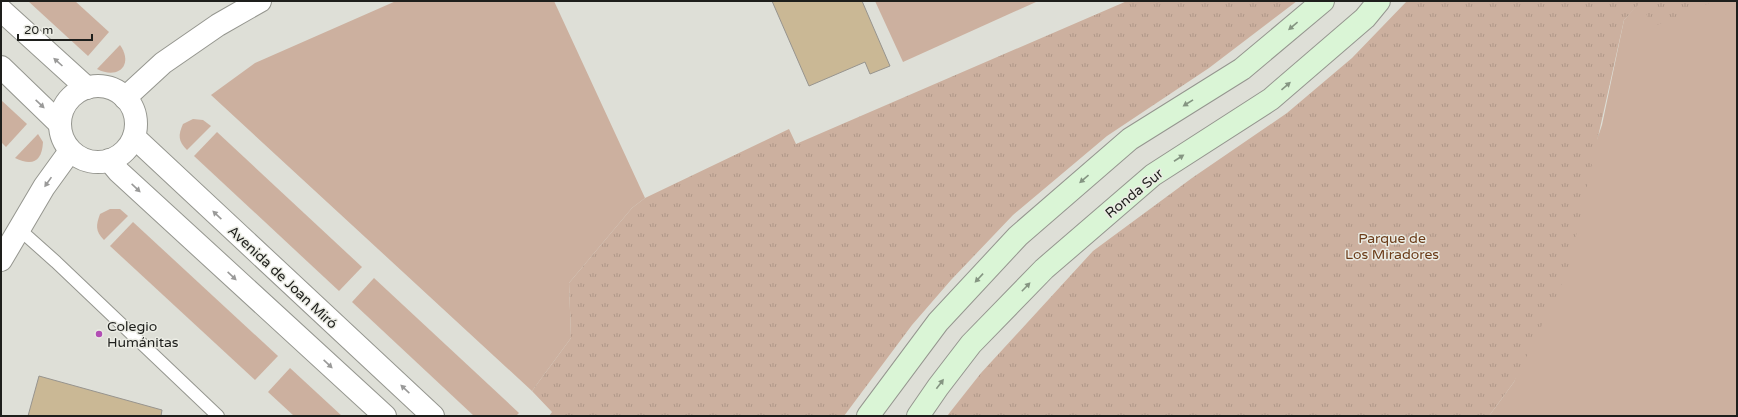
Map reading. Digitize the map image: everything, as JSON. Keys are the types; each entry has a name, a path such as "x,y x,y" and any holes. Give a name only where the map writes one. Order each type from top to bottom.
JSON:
{"main road":[{"path":"868,416 938,322 1018,236 1130,139 1242,69 1323,1"},
{"name":"Ronda Sur","path":"918,416 971,344 1044,269 1153,175 1271,99 1365,18 1379,1"}],"street":[{"path":"126,98 163,63 218,25 260,1"},
{"path":"1,10 87,88"},
{"path":"1,67 60,124"},
{"path":"105,87 116,91 126,98 132,107 136,119 136,131 125,152 115,159 91,162 80,158 70,151 63,141 60,129 60,118 64,106 71,97 87,88 105,87"},
{"name":"Avenida de Joan Miró","path":"134,137 433,416"},
{"path":"2,255 44,187 70,151"},
{"path":"109,160 119,172 385,416"}],"lane":[{"path":"19,229 56,262 218,416"}],"green space":[{"path":"28,1 75,1 109,32 88,56"},
{"path":"396,1 554,1 645,198 632,208 569,283 571,338 532,391 211,95 255,63"},
{"path":"875,1 1035,1 1036,2 903,62"},
{"path":"1127,1 1297,1 1209,68 1107,136 1013,215 951,280 912,325 844,416 549,416 552,412 532,391 571,338 569,283 632,208 645,198 789,129 796,144"},
{"name":"Parque de Los Miradores","path":"1407,1 1714,1 1652,27 1641,2 1624,20 1568,272 1514,382 1489,416 947,416 981,373 1093,251 1192,178 1287,113 1352,58"},
{"path":"1641,1 1737,1 1737,416 1489,416 1514,382 1602,125 1624,20"},
{"path":"120,45 124,52 125,59 122,69 111,73 97,69"},
{"path":"1,100 27,124 6,147 1,142"},
{"path":"193,119 203,120 211,126 187,150 180,141 180,131 183,124"},
{"path":"217,132 362,267 339,291 194,156"},
{"path":"38,134 43,142 41,154 38,158 32,162 27,162 15,158"},
{"path":"110,209 120,209 128,216 104,240 99,234 97,228 98,221 100,214"},
{"path":"133,222 278,356 255,380 110,246"},
{"path":"374,278 519,413 516,416 474,416 352,302"},
{"path":"290,368 342,416 294,416 268,392"}],"building":[{"path":"772,1 862,1 890,66 870,74 865,62 809,86"},
{"path":"39,376 162,410 161,416 28,416"}],"place":[{"name":"Colegio Humánitas","path":"99,334"}]}
